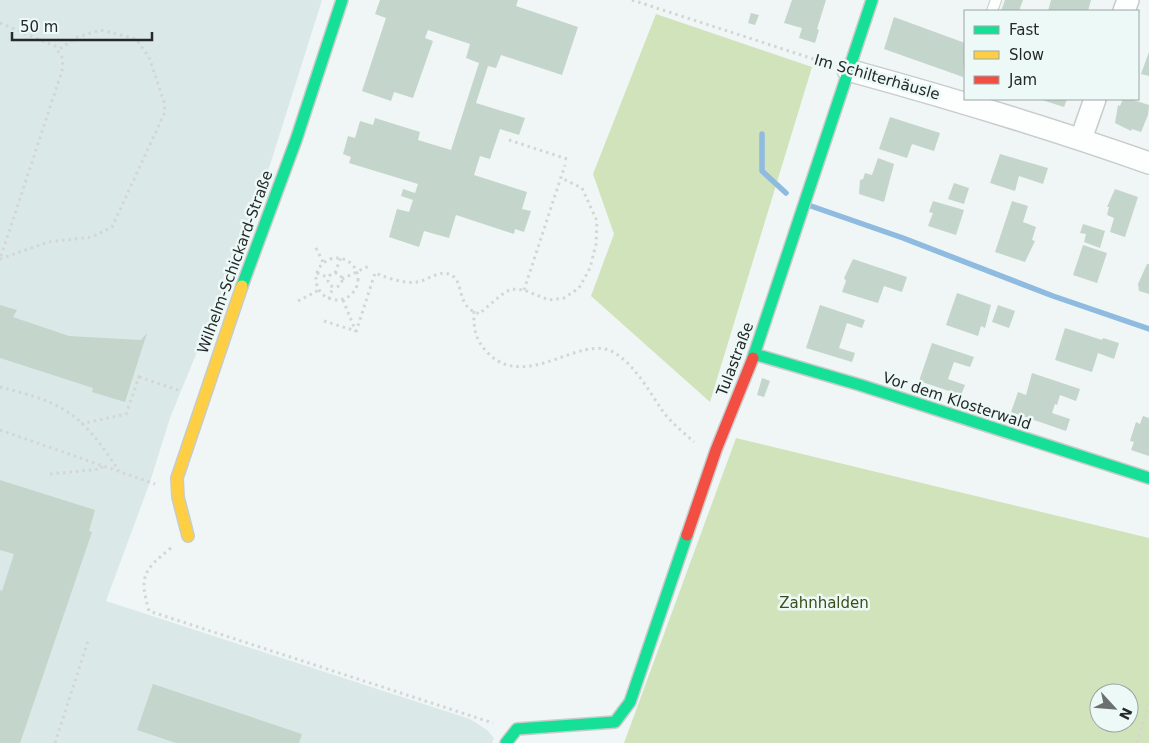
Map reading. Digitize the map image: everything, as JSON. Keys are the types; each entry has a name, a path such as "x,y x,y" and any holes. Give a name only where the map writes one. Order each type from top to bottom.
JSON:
{"street":[{"name":"Wilhelm-Schickard-Straße","path":"188,536 178,497 177,478 223,336 296,140 342,0"},
{"name":"Tulastraße","path":"517,730 615,722 630,702 716,450 754,354 872,0"},
{"name":"Im Schilterhäusle","path":"848,70 964,98"},
{"name":"Im Schilterhäusle","path":"970,100 1149,163"},
{"path":"1081,139 1095,100"},
{"name":"Vor dem Klosterwald","path":"754,354 860,385 1149,478"},
{"path":"506,743 517,730"}],"path":[{"name":"Im Schilterhäusle","path":"632,0 848,70"},
{"path":"0,23 55,46 63,59 62,71 0,259"},
{"path":"0,259 48,242 92,237 112,227 165,112 164,102 149,57 136,40 101,30 77,37 58,50"},
{"path":"509,140 567,159"},
{"path":"524,290 565,165"},
{"path":"356,332 375,273 396,280 417,282 440,273 450,274 455,278 460,296 468,308 479,314 511,289 524,290 549,300 564,298 579,288 590,268 596,244 597,221 582,188 561,178"},
{"path":"316,248 323,262"},
{"path":"329,278 335,273 341,257"},
{"path":"341,257 348,260 358,271 359,283 353,294 343,300 329,299 319,290 317,273 323,262 331,258 341,257"},
{"path":"333,287 340,285 342,279 371,265"},
{"path":"317,273 329,278"},
{"path":"335,273 342,279"},
{"path":"329,278 328,281 333,287"},
{"path":"329,299 333,287"},
{"path":"298,301 319,290"},
{"path":"343,300 356,332"},
{"path":"474,311 473,329 480,346 492,358 511,366 535,365 558,361 580,351 597,348 613,352 641,379 666,414 681,431 696,444 716,450"},
{"path":"324,321 356,332"},
{"path":"134,375 185,392"},
{"path":"80,424 126,414 139,377"},
{"path":"0,387 36,397 69,412 102,444 119,471"},
{"path":"0,430 156,484"},
{"path":"50,474 101,470 103,465"},
{"path":"188,536 155,561 148,570 142,588 149,611 517,730"},
{"path":"55,743 88,641"},
{"path":"1137,743 1149,702"}],"shaded area":[{"path":"0,0 322,0 258,203 170,418 150,482 106,601 470,719 487,730 494,738 492,743 0,743"}],"green space":[{"path":"656,14 812,67 710,402 591,296 614,234 593,174"},
{"name":"Zahnhalden","path":"736,438 1149,538 1149,743 624,743"}],"building":[{"path":"380,0 518,0 516,6 578,27 562,75 501,55 496,68 488,66 476,103 525,118 519,135 500,129 490,159 480,156 474,175 527,192 522,209 531,211 524,232 515,229 514,234 456,215 449,238 424,231 419,247 389,237 397,209 409,212 413,200 401,196 403,189 415,193 418,184 349,163 351,157 343,154 348,136 355,138 360,121 373,125 375,118 420,132 418,140 451,150 479,63 466,58 470,44 428,30 425,38 433,41 413,98 394,92 391,101 362,91 386,18 375,14"},
{"path":"792,0 826,0 817,29 819,30 815,43 799,38 802,28 784,23"},
{"path":"1005,0 1023,0 1019,10 1001,10"},
{"path":"1051,0 1091,0 1088,10 1048,10"},
{"path":"751,13 759,15 755,25 748,23"},
{"path":"894,17 964,43 963,77 884,49"},
{"path":"1149,52 1149,76 1141,74"},
{"path":"1042,100 1067,100 1064,107"},
{"path":"1123,100 1133,100 1149,105 1148,115 1141,132 1132,129 1131,131 1115,123 1118,105 1120,106"},
{"path":"890,117 940,133 934,151 912,144 907,158 879,149"},
{"path":"1000,154 1048,168 1043,184 1019,176 1015,191 990,183"},
{"path":"878,158 894,164 884,202 859,194 860,180 863,179 865,173 872,175"},
{"path":"954,183 969,188 964,204 948,199"},
{"path":"1115,189 1138,197 1125,237 1110,232 1114,218 1107,215 1109,207 1107,207"},
{"path":"933,201 964,210 956,235 928,226 933,213 929,212"},
{"path":"1012,201 1028,206 1023,222 1036,227 1032,240 1035,241 1025,262 995,252"},
{"path":"1083,224 1105,231 1100,248 1084,242 1086,234 1080,233"},
{"path":"1083,245 1107,253 1097,283 1073,275"},
{"path":"853,259 907,277 902,292 884,286 878,303 842,292 846,281 844,278"},
{"path":"1147,264 1149,264 1149,294 1139,291 1138,284"},
{"path":"957,293 991,305 985,328 981,326 978,336 946,325"},
{"path":"0,305 17,310 13,317 69,336 141,340 147,333 125,402 92,392 93,388 0,358"},
{"path":"820,305 865,320 862,328 847,323 839,348 855,353 852,362 806,348"},
{"path":"998,305 1015,311 1009,328 992,322"},
{"path":"1065,328 1102,340 1103,338 1119,343 1114,359 1098,353 1092,372 1055,360"},
{"path":"932,343 974,357 970,367 954,362 948,379 965,385 961,395 919,381"},
{"path":"1032,373 1080,389 1076,401 1060,395 1052,413 1070,419 1066,431 1011,412 1018,392 1026,395"},
{"path":"762,378 770,381 764,397 757,395"},
{"path":"1143,416 1149,418 1149,456 1131,450 1134,442 1130,441 1136,422 1140,424"},
{"path":"0,480 95,510 89,531 92,532 20,743 0,743 0,590 2,591 14,554 0,550"},
{"path":"153,684 302,734 299,743 176,743 137,730"}],"waterway":[{"path":"762,134 762,171 786,193"},
{"path":"811,206 903,238 1053,296 1149,329"}],"traffic: fast":[{"path":"242,286 296,140 342,0"},
{"path":"753,358 872,0"},
{"path":"754,354 860,385 1149,478"},
{"path":"506,743 517,729 615,722 630,702 687,535"}],"traffic: slow":[{"path":"188,536 178,497 177,478 242,286"}],"traffic: jam":[{"path":"687,535 716,450 753,358"}]}
